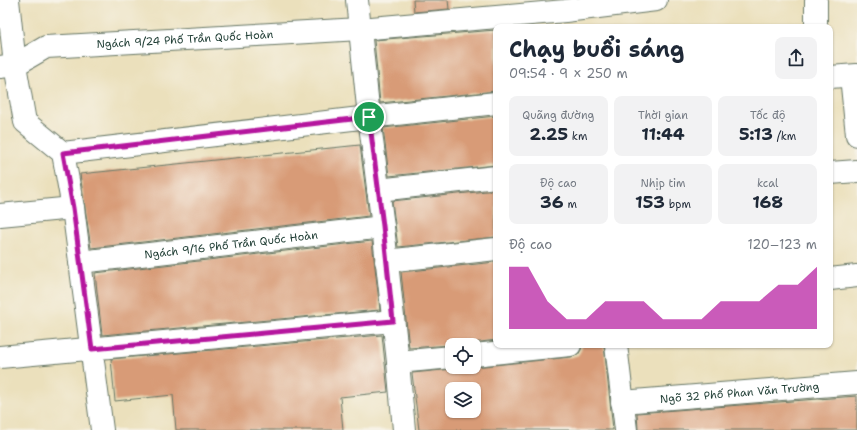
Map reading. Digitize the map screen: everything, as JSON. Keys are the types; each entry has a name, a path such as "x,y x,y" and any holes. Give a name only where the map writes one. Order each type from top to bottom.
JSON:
{"street":[{"path":"8,0 7,66 26,122 63,153 73,208 102,430"},
{"path":"357,0 369,117 398,362 400,430"},
{"name":"Ngách 9/24 Phố Trần Quốc Hoàn","path":"7,66 46,47 360,29 566,13 656,0"},
{"path":"816,0 816,24"},
{"path":"846,76 857,135"},
{"path":"63,153 493,103"},
{"path":"833,173 857,171"},
{"path":"378,190 493,177"},
{"path":"0,215 73,208"},
{"name":"Ngách 9/16 Phố Trần Quốc Hoàn","path":"80,262 383,226"},
{"path":"386,261 493,249"},
{"path":"833,279 857,276"},
{"path":"0,357 393,321"},
{"path":"481,354 541,348"},
{"path":"616,348 626,430"},
{"path":"398,362 445,358"},
{"name":"Ngõ 32 Phố Phan Văn Trường","path":"622,402 857,383"}],"building":[{"path":"413,0 448,0 449,9 414,12"},
{"path":"493,30 493,91 380,103 374,40"},
{"path":"493,116 493,165 389,176 383,128"},
{"path":"360,145 369,216 91,248 80,174"},
{"path":"493,190 493,237 398,247 392,201"},
{"path":"372,241 380,310 102,335 95,273"},
{"path":"493,262 493,340 481,342 481,338 445,338 445,345 409,348 401,272"},
{"path":"382,335 388,392 340,397 343,430 176,430 173,395 115,401 111,359"},
{"path":"581,348 604,348 613,430 419,430 412,373 445,370 445,374 481,374 481,366 578,355"},
{"path":"857,396 857,430 638,430 637,413"}],"route":[{"path":"369,117 393,321 92,349 73,208 63,153 369,117"}]}
